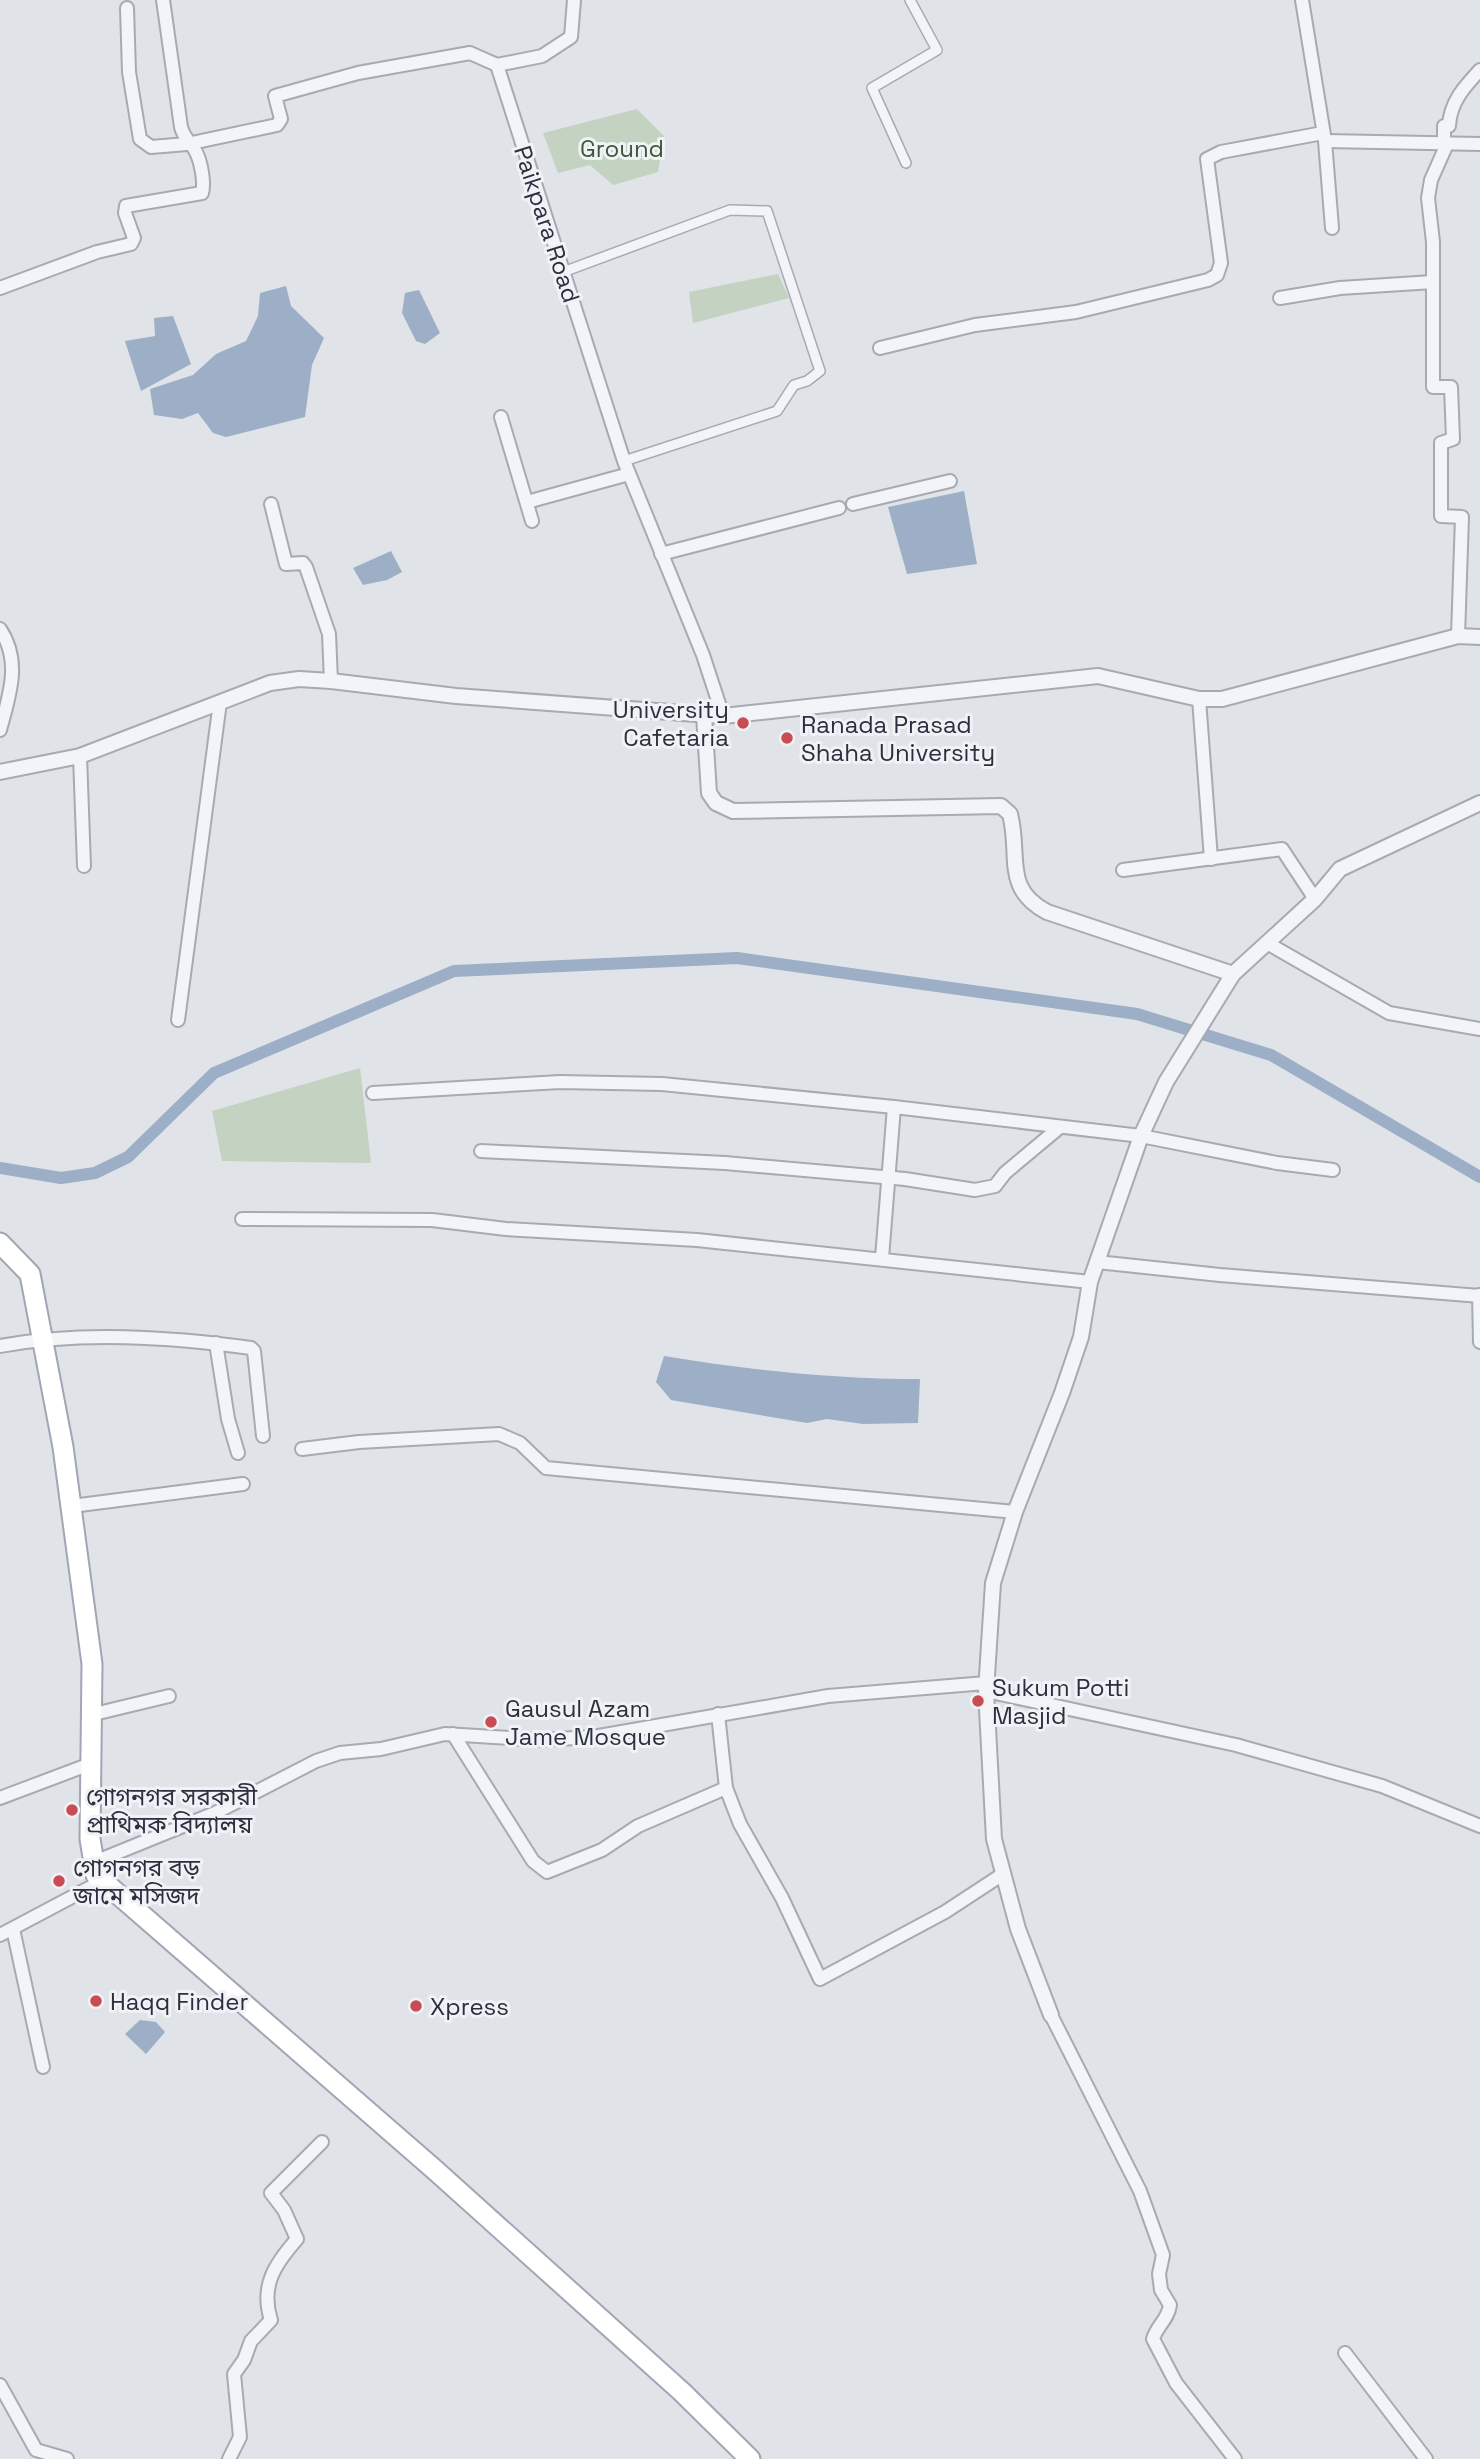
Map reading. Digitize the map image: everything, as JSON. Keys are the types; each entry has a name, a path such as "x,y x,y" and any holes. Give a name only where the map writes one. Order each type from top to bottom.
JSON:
{"main road":[{"path":"0,1243 30,1274 72,1506 92,1664 92,1863 102,1881 455,2188 682,2392 750,2459"}],"street":[{"path":"0,288 97,252 131,244 134,239 125,213 126,206 202,193 196,151 187,144 181,127 163,0"},
{"path":"127,8 129,72 142,142 151,147 187,144 277,125 281,120 275,96 339,78 470,53 496,65 542,56 571,37 574,0"},
{"path":"906,163 872,88 937,50 910,0"},
{"path":"1302,0 1324,137 1332,228"},
{"name":"Paikpara Road","path":"496,65 624,461 703,655 723,716"},
{"path":"1458,636 1462,517 1441,516 1441,443 1453,439 1451,387 1433,387 1433,242 1428,198 1446,144 1444,126 1449,126 1452,108 1469,79 1480,70"},
{"path":"880,348 975,326 1099,307 1208,280 1217,275 1221,263 1207,159 1221,152 1324,137 1480,144"},
{"path":"563,272 730,210 767,211 820,371 807,381 794,385 777,411 624,461"},
{"path":"1280,298 1340,288 1433,282"},
{"path":"501,417 532,521"},
{"path":"527,502 629,474"},
{"path":"853,504 950,481"},
{"path":"271,504 284,561 290,566 303,563 329,634 331,681"},
{"path":"661,554 839,508"},
{"path":"0,629 8,642 13,670 0,730"},
{"path":"0,772 80,756 270,683 299,679 456,696 723,716 1098,676 1199,699 1222,699 1458,636 1480,638"},
{"path":"1199,699 1211,859"},
{"path":"178,1020 220,702"},
{"path":"704,715 709,793 716,803 733,811 771,813 1001,806 1010,814 1017,879 1020,891 1029,903 1047,912 1233,974"},
{"path":"80,756 84,866"},
{"path":"1235,2459 1176,2383 1153,2339 1156,2329 1168,2317 1170,2305 1161,2290 1159,2274 1163,2255 1131,2169 1051,2015 1018,1929 994,1839 986,1687 993,1583 1015,1513 1073,1360 1090,1283 1141,1136 1166,1082 1233,974 1315,898 1340,869 1480,803"},
{"path":"1122,870 1282,849 1315,898"},
{"path":"1267,943 1390,1013 1480,1029"},
{"path":"373,1093 561,1082 662,1084 894,1107 1141,1136 1277,1163 1333,1170"},
{"path":"882,1258 894,1107"},
{"path":"481,1151 725,1163 887,1178 951,1189 975,1190 995,1186 1005,1173 1060,1127"},
{"path":"242,1219 432,1220 506,1229 697,1240 882,1258 1090,1283"},
{"path":"1097,1262 1248,1278 1479,1296 1480,1342"},
{"path":"0,1346 43,1338 216,1343 251,1348 254,1351 263,1436"},
{"path":"216,1343 228,1419 238,1453"},
{"path":"302,1449 359,1442 499,1434 520,1443 546,1468 1015,1513"},
{"path":"72,1506 243,1484"},
{"path":"92,1863 215,1813 316,1760 453,1734 540,1740 593,1737 718,1713 828,1696 986,1687 1236,1745 1382,1786 1479,1822"},
{"path":"90,1715 169,1696"},
{"path":"718,1713 726,1788 740,1824 782,1898 820,1979 945,1912 1003,1874"},
{"path":"453,1734 533,1861 547,1872 603,1850 638,1826 726,1788"},
{"path":"0,1798 90,1764"},
{"path":"0,1935 102,1881"},
{"path":"13,1929 43,2067"},
{"path":"229,2459 240,2437 234,2374 244,2360 251,2341 271,2320 265,2301 276,2262 297,2239 284,2210 271,2193 322,2142"},
{"path":"1345,2353 1426,2459"},
{"path":"0,2385 36,2450 67,2459"}],"green space":[{"name":"Ground","path":"637,109 664,136 658,172 613,185 590,165 558,173 543,133"},
{"path":"778,274 789,298 693,323 689,292"},
{"path":"360,1068 371,1163 222,1161 212,1111"}],"water":[{"path":"286,286 291,306 324,338 312,365 305,417 226,437 213,433 198,413 182,419 154,415 150,389 193,375 216,354 246,341 258,316 260,293"},
{"path":"419,290 440,333 425,344 416,341 402,313 405,293"},
{"path":"173,316 191,364 141,391 125,341 155,336 154,318"},
{"path":"964,491 977,564 907,574 888,507"},
{"path":"391,551 402,572 387,580 363,585 353,568"},
{"path":"664,1356 791,1373 920,1379 918,1423 863,1424 827,1419 807,1423 671,1400 656,1382"},
{"path":"140,2020 156,2022 165,2032 146,2054 125,2034"}],"waterway":[{"path":"0,1168 61,1178 95,1173 128,1157 214,1073 454,971 737,958 1137,1014 1271,1055 1480,1177"}],"place":[{"name":"University Cafetaria","path":"743,723"},
{"name":"Ranada Prasad Shaha University","path":"787,738"},
{"name":"Sukum Potti Masjid","path":"978,1701"},
{"name":"Gausul Azam Jame Mosque","path":"491,1722"},
{"name":"গোগনগর সরকারী প্রাথিমক বিদ্যালয়","path":"72,1810"},
{"name":"গোগনগর বড় জামে মসিজদ","path":"59,1881"},
{"name":"Haqq Finder","path":"96,2001"},
{"name":"Xpress","path":"416,2006"}]}
